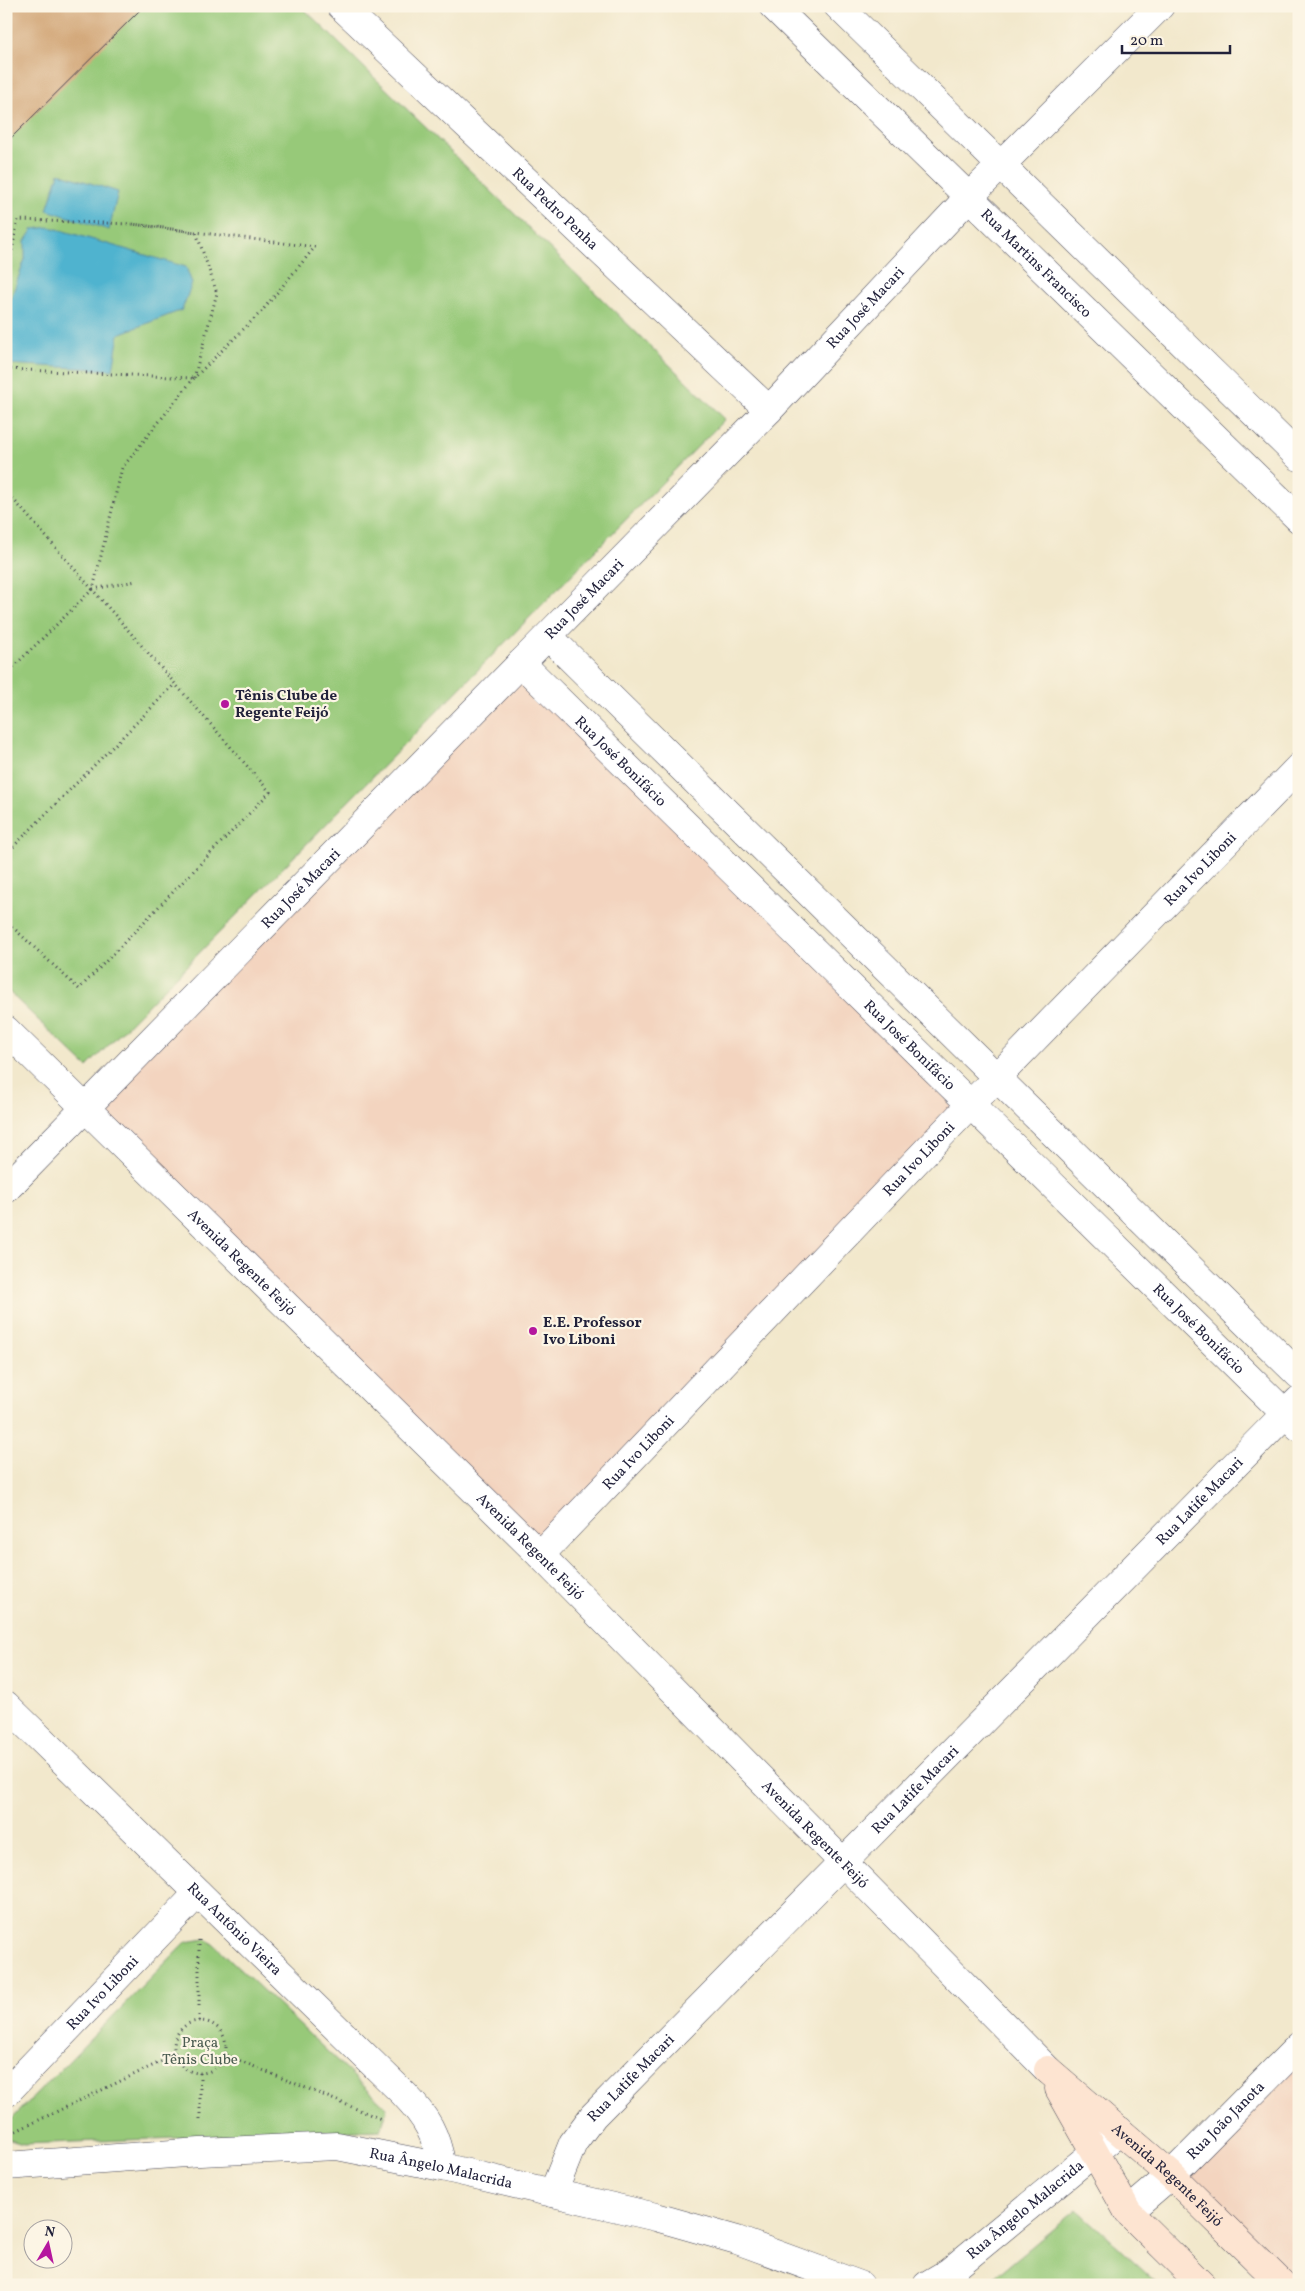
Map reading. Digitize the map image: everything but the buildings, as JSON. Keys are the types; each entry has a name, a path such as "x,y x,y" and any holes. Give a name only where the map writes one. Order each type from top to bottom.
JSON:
{"street":[{"name":"Rua Pedro Penha","path":"341,6 769,410"},
{"name":"Rua Martins Francisco","path":"773,6 1299,519"},
{"path":"838,6 1299,457"},
{"name":"Rua José Macari","path":"6,1189 521,663 549,637 769,410 968,198 1160,6"},
{"path":"549,637 1299,1375"},
{"name":"Rua José Bonifácio","path":"521,663 970,1105 1294,1413"},
{"name":"Rua Ivo Liboni","path":"540,1555 970,1105 1299,767"},
{"path":"775,912 800,884"},
{"name":"Avenida Regente Feijó","path":"6,1030 540,1555 1048,2070 1171,2175 1283,2285"},
{"name":"Rua Latife Macari","path":"553,2192 573,2143 593,2116 842,1863 1294,1413"},
{"name":"Rua Antônio Vieira","path":"6,1705 424,2115 437,2142 442,2166"},
{"name":"Rua Ivo Liboni","path":"6,2093 198,1893"},
{"name":"Rua João Janota","path":"1128,2212 1171,2175 1299,2046"},
{"name":"Avenida Regente Feijó","path":"1048,2070 1128,2212 1202,2285"},
{"name":"Rua Ângelo Malacrida","path":"927,2285 949,2272 1120,2131"},
{"name":"Rua Ângelo Malacrida","path":"6,2166 200,2152 337,2146 442,2166 656,2217 737,2240 860,2285"}],"path":[{"path":"6,280 18,220 132,224 196,232 217,293 194,378"},
{"path":"6,674 93,589 122,468 194,378 261,312 315,247 132,224"},
{"path":"6,369 194,378"},
{"path":"6,491 270,792 79,989 6,921"},
{"path":"93,589 136,581"},
{"path":"6,854 176,684"},
{"path":"198,1893 199,2022"},
{"path":"208,2021 224,2034 226,2055 213,2071 192,2073 176,2060 173,2040 186,2023 199,2022 208,2021"},
{"path":"15,2132 175,2055"},
{"path":"226,2055 382,2119"},
{"path":"200,2073 200,2152"}],"shaded area":[{"name":"E.E. Professor Ivo Liboni","path":"521,663 970,1105 540,1555 86,1108"},
{"path":"1299,2046 1299,2285 1287,2285 1171,2175"}],"green space":[{"name":"Tênis Clube de Regente Feijó","path":"6,6 301,6 725,419 87,1067 6,989"},
{"name":"Praça Tênis Clube","path":"205,1939 214,1944 387,2108 381,2130 23,2144 6,2137 6,2125 186,1942"},
{"path":"1077,2209 1160,2285 985,2285"}],"water":[{"path":"59,173 118,192 109,230 47,210"},
{"path":"50,227 186,267 192,283 182,310 119,334 113,370 6,364 6,312 25,259 25,241 33,229"}],"place":[{"name":"Tênis Clube de Regente Feijó","path":"225,704"},
{"name":"E.E. Professor Ivo Liboni","path":"533,1331"}]}
